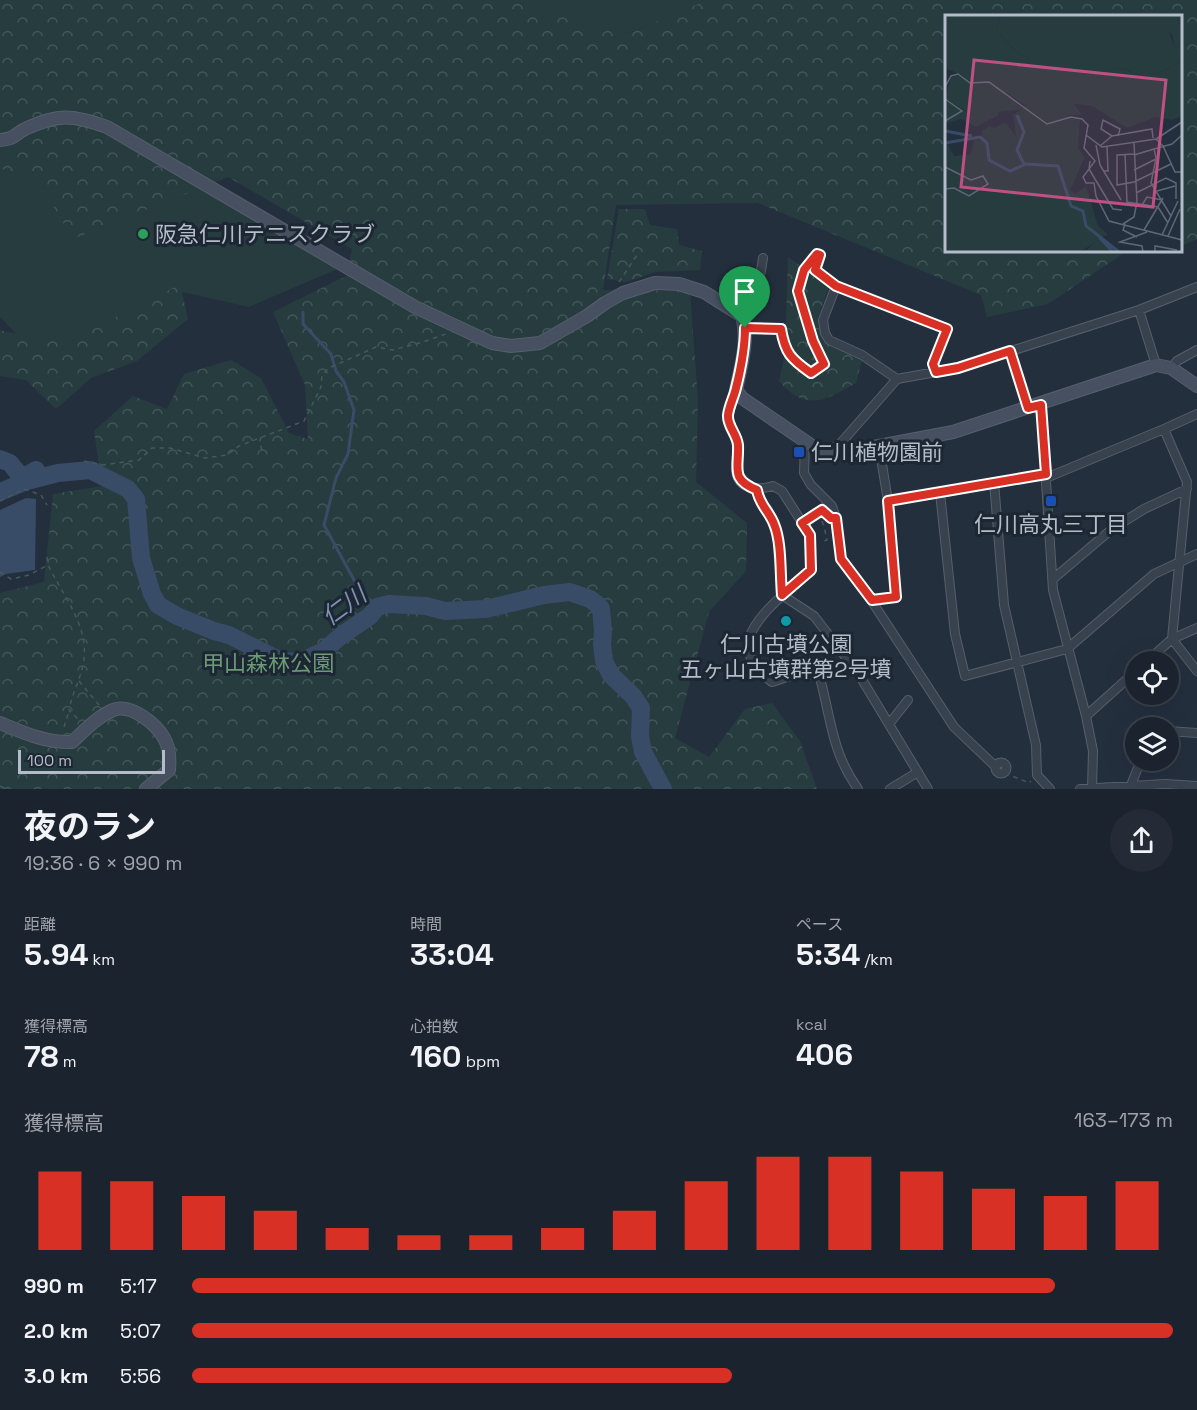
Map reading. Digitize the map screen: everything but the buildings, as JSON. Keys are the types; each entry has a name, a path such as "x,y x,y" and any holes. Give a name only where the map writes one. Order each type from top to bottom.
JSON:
{"street":[{"path":"0,140 12,140 23,130 61,117 79,117 107,127 415,307 492,343 511,346 540,343 623,293 655,283 679,284 704,292 744,322"},
{"path":"762,258 758,288 744,322 745,342 736,390 728,415 730,427 737,440 736,470 740,480 748,486 757,490 773,486 782,491 810,535 811,570 782,595 757,624 750,638 748,651 755,666 772,682 804,673 813,673 820,678 832,736 840,759 858,789"},
{"path":"897,379 862,355 829,340 825,333 823,320 836,286 947,329 933,364 936,372"},
{"path":"821,452 838,445 897,379 958,368 1139,310 1197,287"},
{"path":"1139,310 1156,365"},
{"path":"1171,368 1177,361 1197,350"},
{"path":"736,390 742,398 821,452 847,452 953,432 1041,405 1156,365 1171,368 1197,386"},
{"path":"1041,405 1053,590 1093,751 1092,788"},
{"path":"888,501 994,482 1046,476 1197,414"},
{"path":"1164,429 1187,482 1172,639 1197,671"},
{"path":"805,441 804,473 811,485 832,506 836,518 841,559 872,600 954,727 996,767 1000,762 1004,763 1007,767 1004,772"},
{"path":"872,600 896,597 888,501 879,446"},
{"path":"994,482 1004,605 1036,744 1037,775 1050,789"},
{"path":"1053,579 1112,529 1144,509 1187,489"},
{"path":"940,493 955,634 964,676 1067,649 1154,574 1197,554"},
{"path":"778,548 782,595"},
{"path":"782,595 814,616 858,673 928,789"},
{"path":"1158,651 1172,639 1197,628"},
{"path":"1086,716 1125,681"},
{"path":"889,724 908,700"},
{"path":"0,723 39,739 57,743 72,742 97,718 116,709 130,710 155,726 165,739 170,756 169,770 146,789"},
{"path":"1179,732 1197,733"},
{"path":"1131,785 1137,771"},
{"path":"890,789 918,772"},
{"path":"1080,789 1165,784 1197,786"}],"path":[{"path":"744,322 781,329 784,347 794,361 811,373 824,364 813,341 798,291 804,270 817,254 820,255 815,270 836,286"},
{"path":"617,285 637,255"},
{"path":"84,461 103,465 139,460 152,448 170,448 205,458 227,455 239,446 304,421 321,387 322,375 334,366 376,347 393,350 409,346 437,338 456,327"},
{"path":"1010,351 1028,408"},
{"path":"262,437 260,441 262,452"},
{"path":"0,501 24,489 41,495 47,505"},
{"path":"757,490 758,500 774,522 778,536 778,548"},
{"path":"802,523 822,510 831,518 836,518"},
{"path":"818,513 827,540"},
{"path":"47,557 48,565 76,616 85,656 64,727"},
{"path":"0,572 11,579 29,575 48,565"},
{"path":"79,680 107,713"},
{"path":"69,710 86,729"},
{"path":"1004,772 1029,783 1037,775"},
{"path":"0,786 5,789"}],"green space":[{"name":"甲山森林公園","path":"0,0 509,0 627,34 708,0 1197,0 1197,239 1182,246 1182,15 945,15 945,252 1126,252 1048,304 987,317 981,295 758,203 616,205 603,290 690,291 698,400 696,482 747,523 746,571 709,612 675,738 709,757 745,709 772,703 800,741 817,789 0,789 0,593 44,582 53,494 102,486 94,431 133,396 167,409 184,374 231,360 261,378 289,433 308,439 305,385 273,312 346,276 352,249 228,177 73,239 34,174 9,174 0,167"},
{"path":"479,0 709,0 627,34"},
{"name":"阪急仁川テニスクラブ","path":"0,144 127,144 340,268 249,307 178,291 62,342 23,341 0,317"},
{"path":"619,209 645,209 650,225 677,229 679,245 702,251 700,270 655,272 626,282 607,279"},
{"path":"788,257 829,286 818,318 823,342 862,360 856,383 835,395 807,400 789,391 779,381 785,354"},
{"path":"180,284 188,319 137,361 91,378 56,409 26,380 0,376 0,330 32,336 64,336 109,320"}],"water":[{"path":"26,498 36,499 35,570 0,577 0,510"}],"waterway":[{"path":"303,312 303,324 331,354 336,371 344,382 354,410 348,454 336,478 324,525 360,591 377,607"},
{"name":"仁川","path":"0,459 10,463 22,478 36,470"},
{"name":"仁川","path":"0,492 27,481 58,473 90,470 128,489 136,499 141,558 152,594 158,605 177,616 229,635 279,660 292,662 304,660 322,652 370,616 377,607 389,604 426,606 445,611 486,609 544,595 570,592 590,599 601,609 604,661 611,675 633,696 641,708 640,736 643,752 663,789"}],"place":[{"name":"阪急仁川テニスクラブ","path":"143,234"},
{"name":"仁川植物園前","path":"799,452"},
{"name":"仁川高丸三丁目","path":"1051,501"},
{"name":"仁川古墳公園 五ヶ山古墳群第2号墳","path":"786,621"}],"route":[{"path":"817,254 820,255 815,270 836,286 947,329 933,364 936,372 958,368 1010,351 1028,408 1041,405 1046,474 888,501 896,597 872,600 841,559 836,518 831,518 822,510 802,523 810,535 811,570 782,595 778,536 774,522 758,500 757,490 740,480 736,470 737,440 730,427 728,415 736,390 745,342 745,328 781,329 784,347 794,361 811,373 824,364 813,341 798,291 804,270 817,254"}]}
